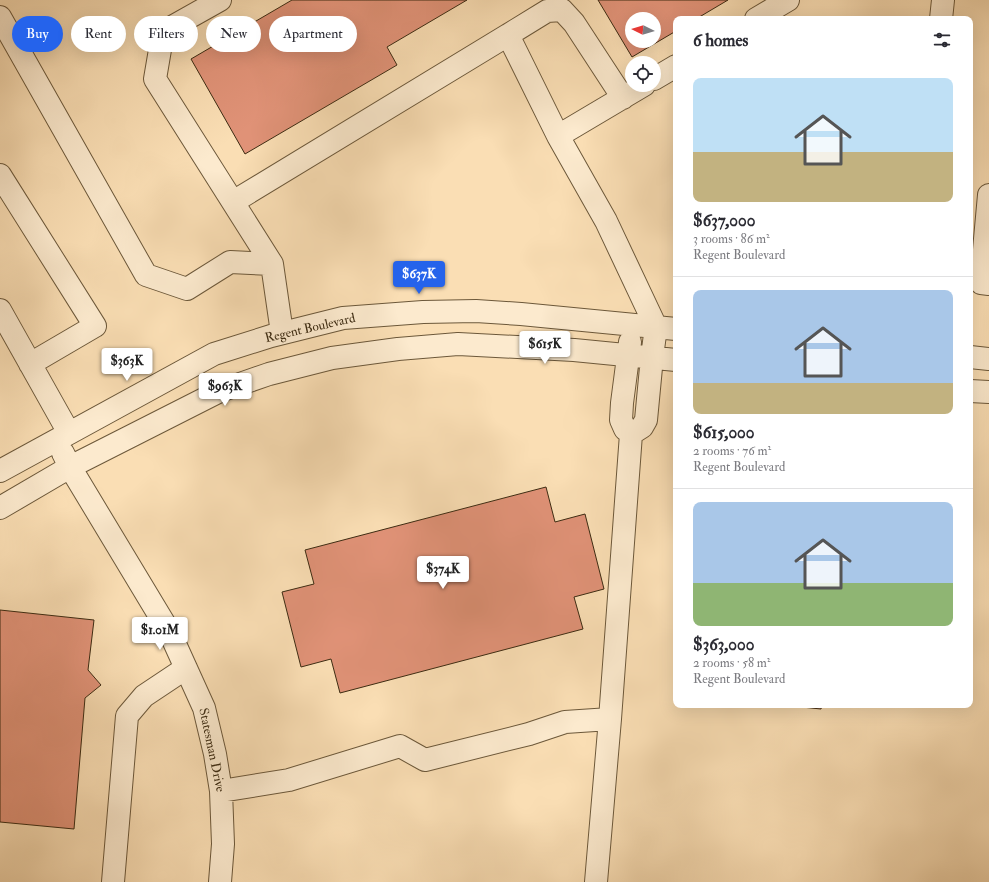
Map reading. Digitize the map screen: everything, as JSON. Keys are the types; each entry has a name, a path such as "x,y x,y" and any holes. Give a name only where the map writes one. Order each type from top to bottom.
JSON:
{"street":[{"path":"220,0 163,32 155,79 272,264 282,333"},
{"path":"762,16 788,0"},
{"path":"941,16 942,0"},
{"path":"233,202 547,11 562,10 574,23 623,98"},
{"path":"0,17 146,275 187,289 230,262 272,264"},
{"path":"508,35 558,136 666,328 652,358 646,420 642,427 631,434"},
{"path":"661,75 673,68"},
{"path":"558,136 633,92"},
{"path":"0,175 95,326 30,364"},
{"path":"989,195 981,283 989,284"},
{"name":"Statesman Drive","path":"0,310 30,364 63,436 70,467 170,633 204,708 222,791 223,844 220,882"},
{"name":"Regent Boulevard","path":"0,471 214,354 282,333 343,318 424,312 476,311 666,328"},
{"path":"631,434 625,429 621,420 632,324"},
{"path":"0,508 70,467 220,390 269,374 332,358 398,349 458,344 574,350 673,360"},
{"path":"973,357 989,359"},
{"path":"973,390 989,392"},
{"path":"596,882 610,719 631,434"},
{"path":"113,882 128,716 144,696 186,668"},
{"path":"222,791 289,780 400,746 425,760 529,734 566,722 610,719"}],"building":[{"path":"292,0 467,0 387,47 397,65 245,154 191,59 206,50 206,52 261,52 261,18"},
{"path":"598,0 728,0 701,16 673,16 673,33 661,40 661,12 625,12 625,45"},
{"path":"627,48 647,48 634,56 631,56"},
{"path":"546,487 555,522 585,514 604,589 574,597 583,629 340,693 331,659 301,667 282,592 314,584 305,550"},
{"path":"0,610 94,620 88,670 101,685 85,698 74,829 0,822"}]}
